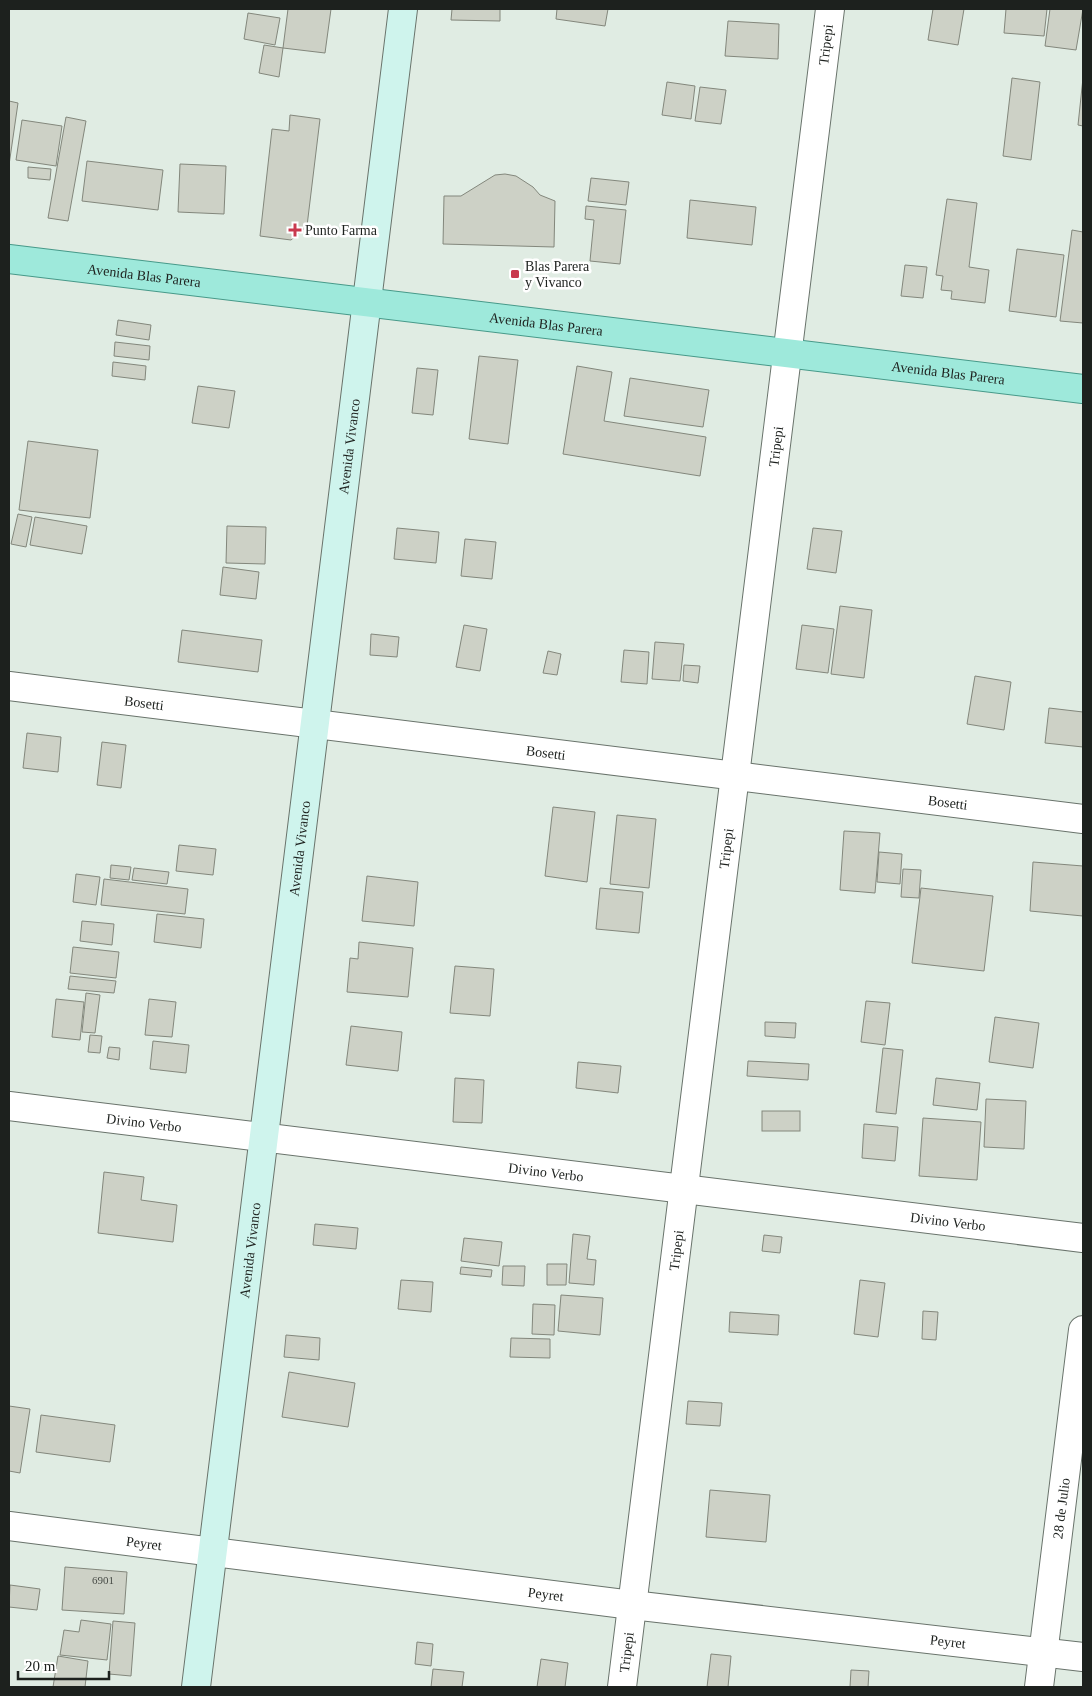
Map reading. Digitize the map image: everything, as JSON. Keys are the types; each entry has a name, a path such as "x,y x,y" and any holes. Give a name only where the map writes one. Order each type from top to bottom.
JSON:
{"main road":[{"name":"Avenida Blas Parera","path":"9,259 1083,389"}],"street":[{"name":"Avenida Vivanco","path":"196,1687 403,9"},
{"name":"Tripepi","path":"622,1687 830,9"},
{"name":"Bosetti","path":"9,686 1083,819"},
{"name":"Divino Verbo","path":"9,1106 1083,1238"},
{"name":"28 de Julio","path":"1039,1687 1083,1330"},
{"name":"Peyret","path":"9,1526 632,1605 1083,1657"}],"building":[{"path":"288,9 331,9 325,53 283,48"},
{"path":"452,9 500,9 500,21 451,20"},
{"path":"557,9 608,9 605,26 556,19"},
{"path":"933,9 964,9 958,45 928,40"},
{"path":"1006,9 1047,9 1044,36 1004,33"},
{"path":"1050,9 1083,9 1076,50 1045,46"},
{"path":"248,13 280,18 275,45 244,39"},
{"path":"728,21 779,24 778,59 725,56"},
{"path":"264,45 283,48 279,77 259,73"},
{"path":"1012,78 1040,82 1031,160 1003,156"},
{"path":"1083,78 1083,126 1078,125"},
{"path":"667,82 695,86 691,119 662,115"},
{"path":"700,87 726,90 721,124 695,121"},
{"path":"9,101 18,103 9,165"},
{"path":"290,115 320,119 307,226 291,240 260,236 272,129 289,131"},
{"path":"66,117 86,121 68,221 48,218"},
{"path":"22,120 62,126 56,166 16,160"},
{"path":"87,161 163,170 158,210 82,201"},
{"path":"180,164 226,166 224,214 178,212"},
{"path":"28,167 51,169 50,180 28,178"},
{"path":"495,175 516,176 533,187 540,195 555,201 554,247 443,244 444,196 461,196"},
{"path":"591,178 629,182 626,205 588,201"},
{"path":"947,199 977,203 969,267 989,270 985,303 951,299 952,291 941,290 943,276 936,275"},
{"path":"690,200 756,207 752,245 687,238"},
{"path":"586,206 626,210 620,264 590,261 594,220 585,219"},
{"path":"1072,230 1083,232 1083,323 1060,321"},
{"path":"1017,249 1064,255 1056,317 1009,311"},
{"path":"905,265 927,267 923,298 901,296"},
{"path":"118,320 151,325 149,340 116,335"},
{"path":"115,342 150,346 149,360 114,356"},
{"path":"479,356 518,360 508,444 469,439"},
{"path":"113,362 146,366 145,380 112,376"},
{"path":"577,366 612,372 604,421 706,437 700,476 563,454"},
{"path":"417,368 438,370 433,415 412,413"},
{"path":"630,378 709,390 703,427 624,416"},
{"path":"198,386 235,391 229,428 192,423"},
{"path":"28,441 98,450 90,518 19,510"},
{"path":"18,514 32,517 26,547 11,544"},
{"path":"35,517 87,526 82,554 30,545"},
{"path":"227,526 266,527 265,564 226,563"},
{"path":"397,528 439,532 436,563 394,559"},
{"path":"813,528 842,531 836,573 807,569"},
{"path":"465,539 496,542 492,579 461,576"},
{"path":"223,567 259,572 256,599 220,595"},
{"path":"840,606 872,610 864,678 831,674"},
{"path":"464,625 487,629 480,671 456,667"},
{"path":"802,625 834,629 828,673 796,669"},
{"path":"182,630 262,640 258,672 178,662"},
{"path":"371,634 399,637 397,657 370,655"},
{"path":"655,642 684,644 680,681 652,679"},
{"path":"624,650 649,652 647,684 621,682"},
{"path":"548,651 561,654 557,675 543,673"},
{"path":"684,665 700,666 698,683 683,681"},
{"path":"975,676 1011,682 1004,730 967,724"},
{"path":"1049,708 1083,712 1083,747 1045,743"},
{"path":"27,733 61,737 58,772 23,768"},
{"path":"102,742 126,745 121,788 97,785"},
{"path":"553,807 595,812 587,882 545,876"},
{"path":"617,815 656,819 649,888 610,884"},
{"path":"844,831 880,833 875,893 840,890"},
{"path":"179,845 216,849 213,875 176,871"},
{"path":"879,852 902,854 900,884 877,882"},
{"path":"1033,862 1083,866 1083,916 1030,911"},
{"path":"111,865 131,867 129,880 110,878"},
{"path":"134,868 169,872 167,884 132,880"},
{"path":"903,869 921,870 919,898 901,897"},
{"path":"76,874 100,877 96,905 73,902"},
{"path":"367,876 418,882 414,926 362,921"},
{"path":"104,879 188,889 185,914 101,905"},
{"path":"600,888 643,892 639,933 596,929"},
{"path":"921,888 993,896 984,971 912,963"},
{"path":"157,914 204,919 201,948 154,942"},
{"path":"82,921 114,924 112,945 80,941"},
{"path":"359,942 413,948 408,997 347,992 350,958 358,959"},
{"path":"73,947 119,952 116,978 70,973"},
{"path":"455,966 494,969 490,1016 450,1013"},
{"path":"70,976 116,981 114,993 68,989"},
{"path":"86,993 100,995 95,1033 82,1032"},
{"path":"56,999 84,1002 80,1040 52,1037"},
{"path":"149,999 176,1002 172,1037 145,1035"},
{"path":"866,1001 890,1003 885,1045 861,1042"},
{"path":"995,1017 1039,1023 1033,1068 989,1062"},
{"path":"765,1022 796,1023 795,1038 765,1036"},
{"path":"351,1026 402,1032 398,1071 346,1065"},
{"path":"90,1035 102,1036 100,1053 88,1052"},
{"path":"153,1041 189,1045 186,1073 150,1069"},
{"path":"109,1047 120,1048 119,1060 107,1058"},
{"path":"883,1048 903,1050 896,1114 876,1112"},
{"path":"748,1061 809,1064 808,1080 747,1076"},
{"path":"578,1062 621,1066 618,1093 576,1088"},
{"path":"455,1078 484,1080 482,1123 453,1122"},
{"path":"936,1078 980,1083 977,1110 933,1105"},
{"path":"986,1099 1026,1101 1024,1149 984,1147"},
{"path":"762,1111 800,1111 800,1131 762,1131"},
{"path":"923,1118 981,1122 977,1180 919,1176"},
{"path":"864,1124 898,1127 895,1161 862,1158"},
{"path":"104,1172 144,1177 141,1200 177,1205 173,1242 98,1233"},
{"path":"315,1224 358,1228 356,1249 313,1245"},
{"path":"573,1234 590,1236 587,1259 596,1260 594,1285 569,1283"},
{"path":"764,1235 782,1237 780,1253 762,1251"},
{"path":"464,1238 502,1242 499,1266 461,1261"},
{"path":"547,1264 567,1264 566,1285 547,1285"},
{"path":"503,1266 525,1266 524,1286 502,1285"},
{"path":"461,1267 492,1270 491,1277 460,1274"},
{"path":"401,1280 433,1282 431,1312 398,1309"},
{"path":"860,1280 885,1283 878,1337 854,1334"},
{"path":"561,1295 603,1298 600,1335 558,1331"},
{"path":"533,1304 555,1305 554,1335 532,1334"},
{"path":"923,1311 938,1312 936,1340 922,1339"},
{"path":"730,1312 779,1315 778,1335 729,1332"},
{"path":"286,1335 320,1338 319,1360 284,1357"},
{"path":"511,1338 550,1339 550,1358 510,1357"},
{"path":"289,1372 355,1383 348,1427 282,1417"},
{"path":"688,1401 722,1403 720,1426 686,1424"},
{"path":"9,1406 30,1409 20,1473 9,1471"},
{"path":"41,1415 115,1425 110,1462 36,1452"},
{"path":"710,1490 770,1495 766,1542 706,1537"},
{"path":"65,1567 127,1572 124,1614 62,1610"},
{"path":"10,1585 40,1589 37,1610 9,1607"},
{"path":"81,1620 111,1624 107,1660 60,1655 64,1630 79,1632"},
{"path":"113,1621 135,1623 131,1676 109,1674"},
{"path":"417,1642 433,1644 431,1666 415,1664"},
{"path":"711,1654 731,1656 728,1687 707,1687"},
{"path":"58,1656 88,1661 85,1687 53,1687"},
{"path":"541,1659 568,1663 565,1687 537,1687"},
{"path":"433,1669 464,1672 462,1687 431,1687"},
{"path":"851,1670 869,1671 868,1687 850,1687"}],"place":[{"name":"Punto Farma","path":"295,230"},
{"name":"Blas Parera y Vivanco","path":"515,274"}]}
